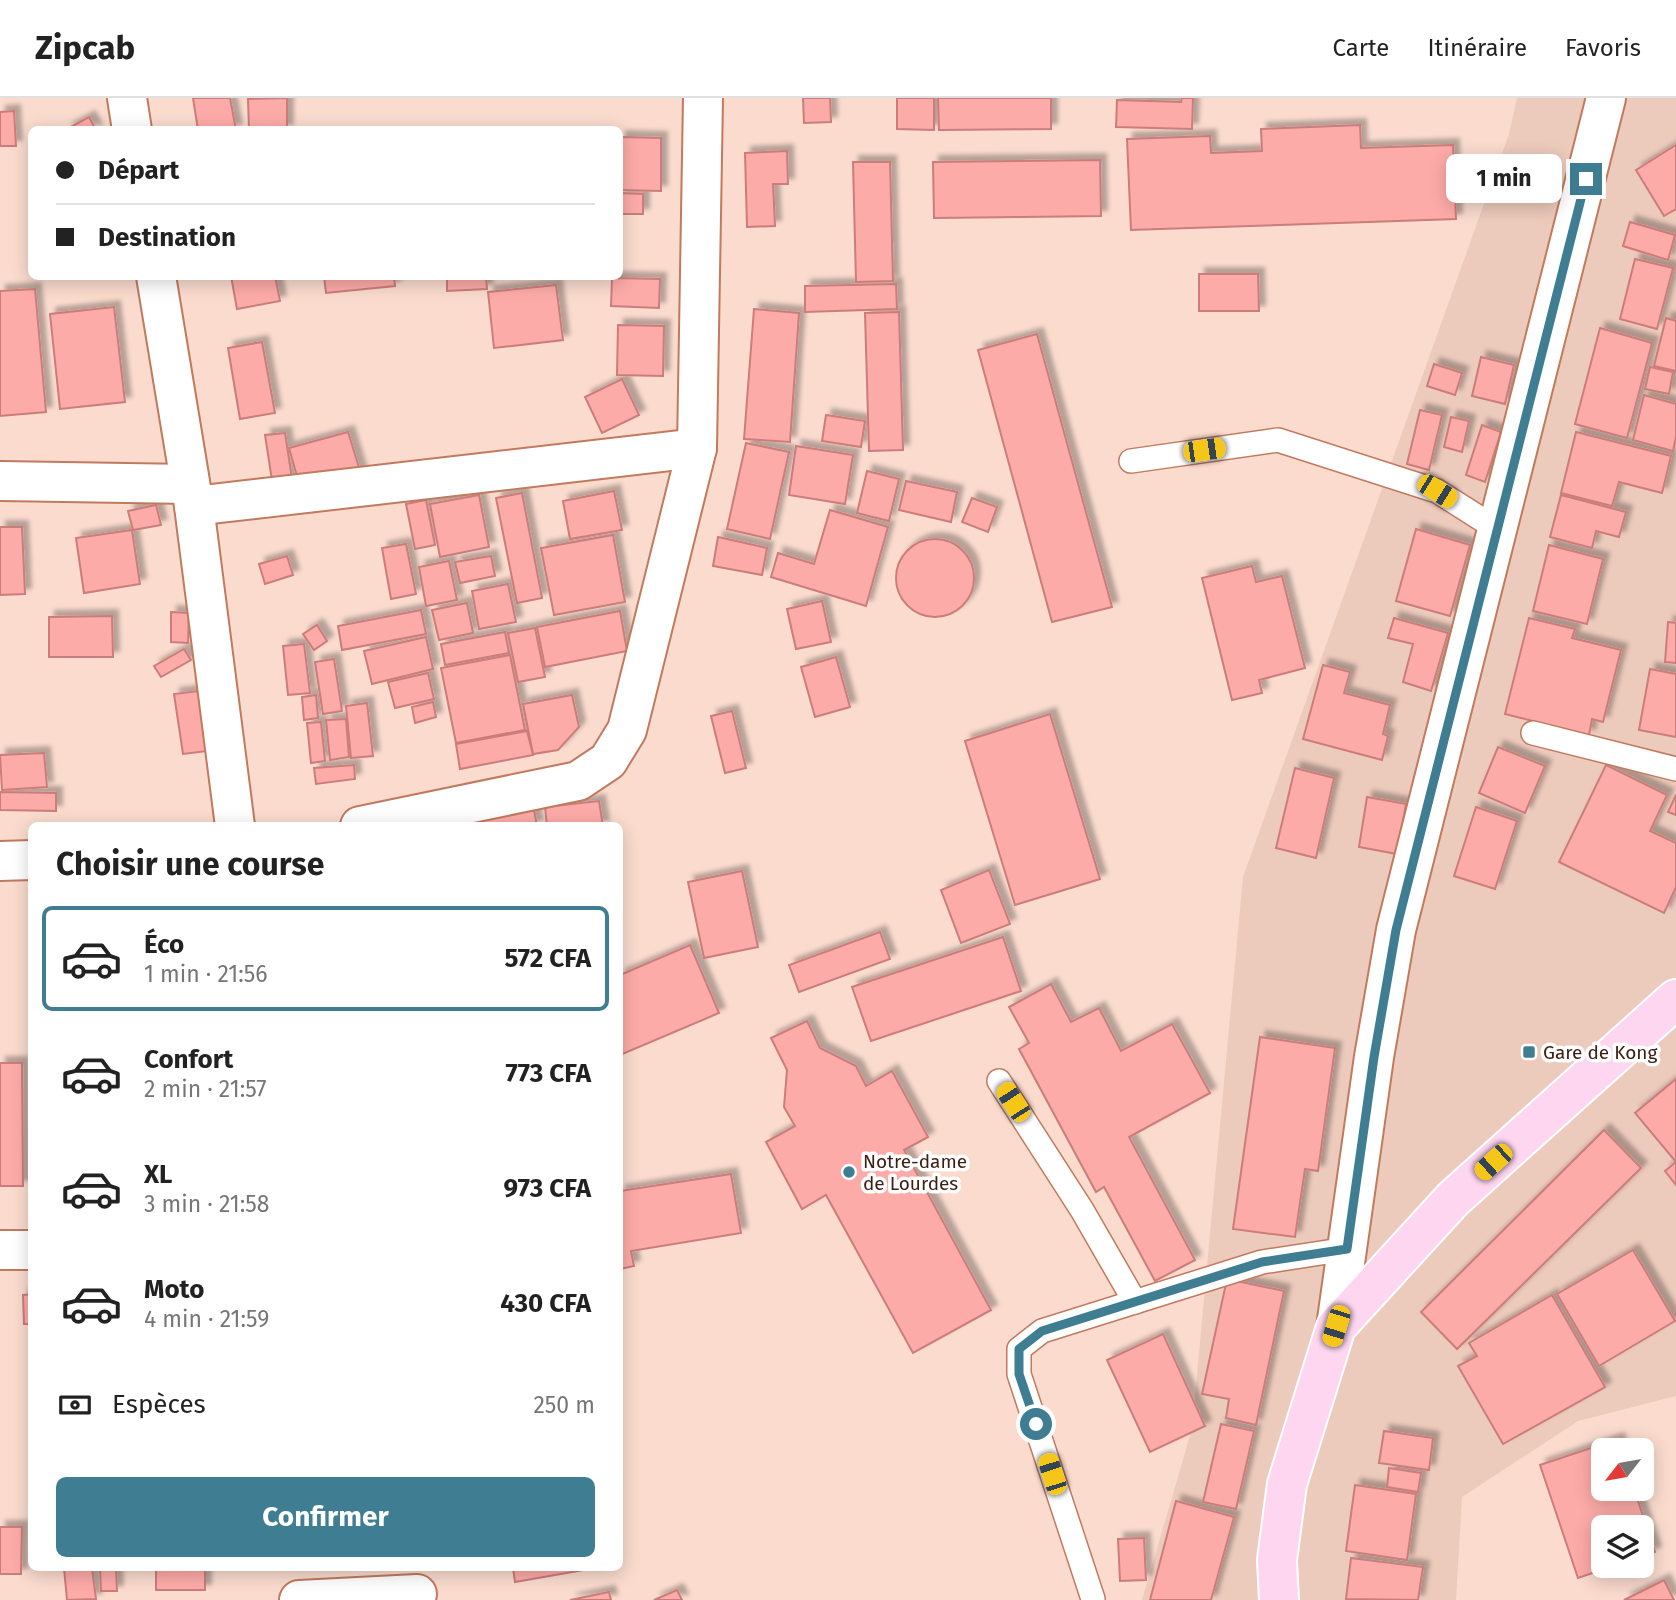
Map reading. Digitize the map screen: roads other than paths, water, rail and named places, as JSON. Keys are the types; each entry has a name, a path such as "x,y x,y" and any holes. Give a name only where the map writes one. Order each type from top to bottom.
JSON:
{"main road":[{"path":"1279,1600 1276,1560 1287,1484 1336,1326 1453,1199 1676,999"}],"street":[{"path":"127,98 131,126"},
{"path":"379,822 578,780 608,761 627,730 697,447 702,98"},
{"path":"1336,1326 1374,1057 1396,930 1606,98"},
{"path":"157,280 192,495 234,822"},
{"path":"0,481 192,495 697,447"},
{"path":"0,861 28,860"},
{"path":"0,1250 28,1250"},
{"path":"299,1600 416,1587"}],"lane":[{"path":"1131,461 1278,440 1437,491 1497,529"},
{"path":"1533,733 1676,769"},
{"path":"999,1081 1082,1210 1135,1302"},
{"path":"1093,1599 1019,1374 1019,1349 1042,1331 1262,1262 1347,1249"}],"place":[{"name":"Gare de Kong","path":"1529,1052"},
{"name":"Notre-dame de Lourdes","path":"849,1172"}]}
